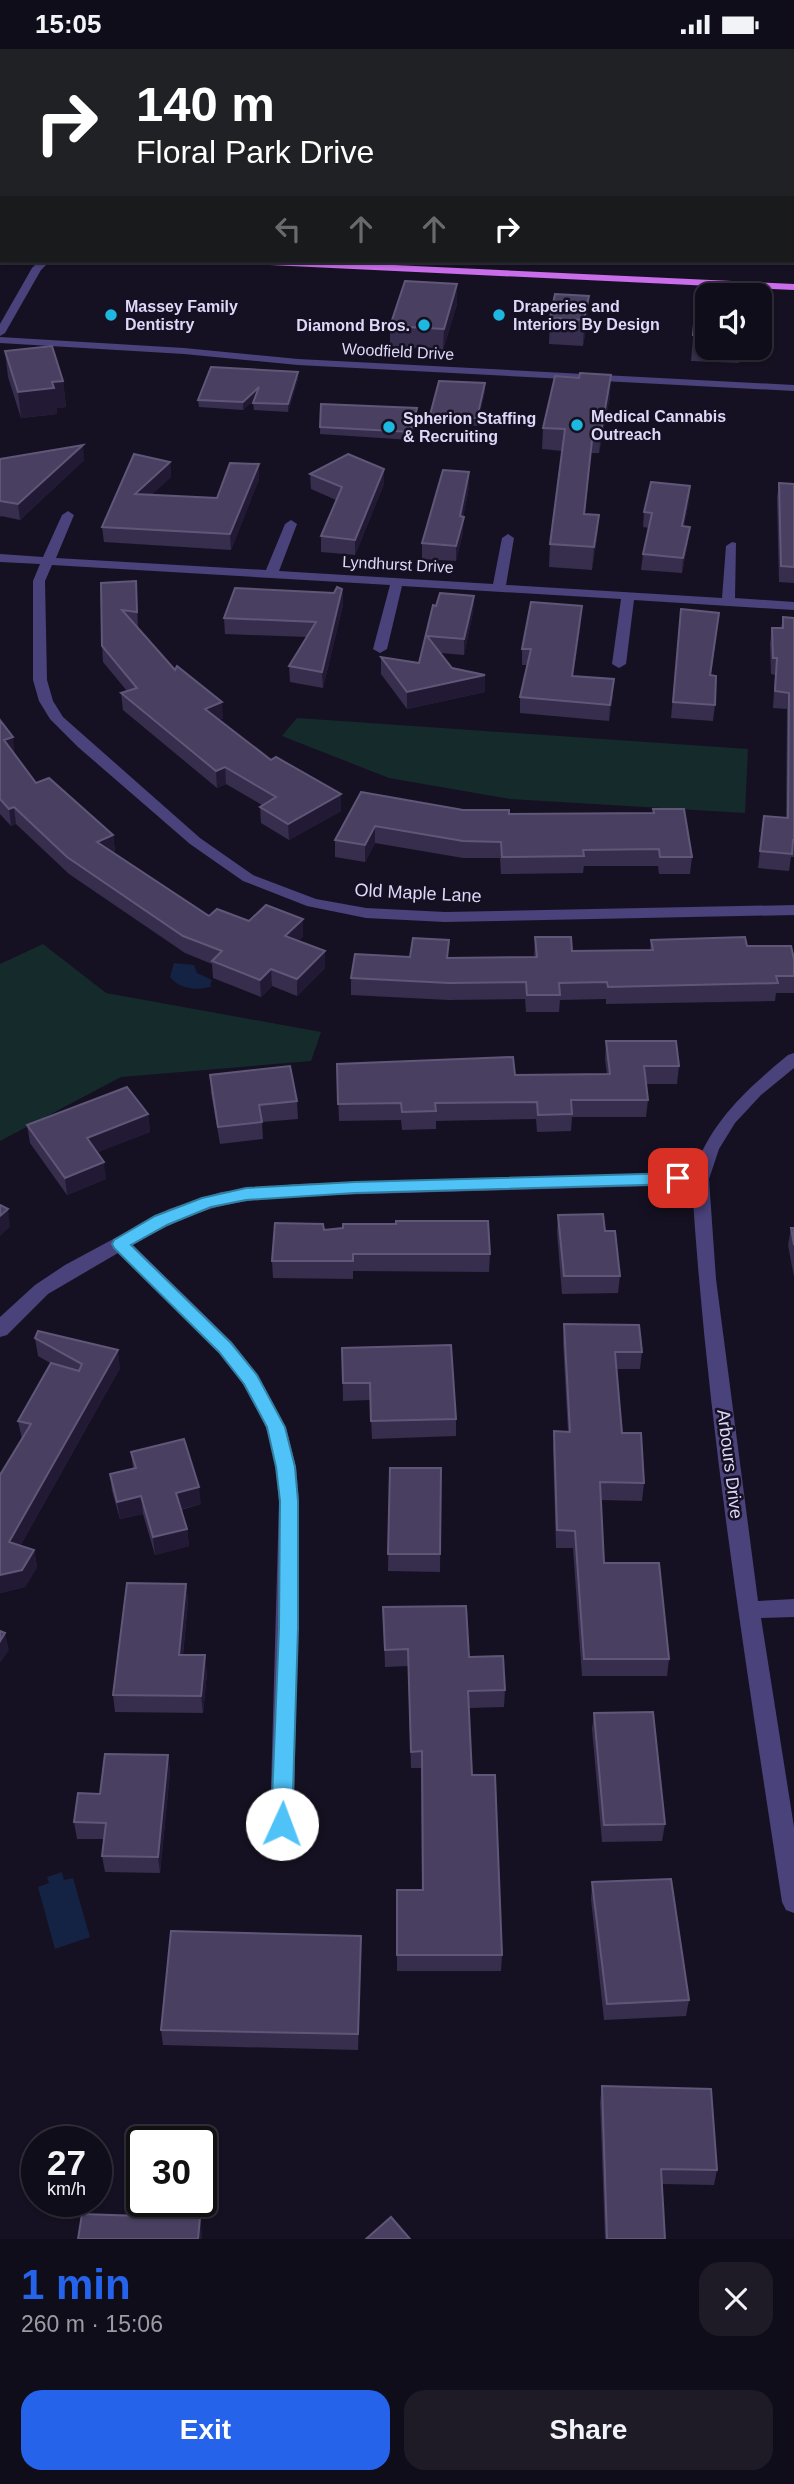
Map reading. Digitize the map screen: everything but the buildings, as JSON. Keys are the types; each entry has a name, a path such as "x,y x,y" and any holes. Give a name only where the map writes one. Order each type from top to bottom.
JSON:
{"main road":[{"path":"292,263 794,287"}],"street":[{"path":"0,333 37,268 43,263"},
{"name":"Woodfield Drive","path":"0,340 184,351 298,362 794,388"},
{"name":"Old Maple Lane","path":"68,515 39,581 40,680 46,701 57,719 195,841 248,878 313,902 366,913 445,917 794,909"},
{"path":"271,574 290,524"},
{"path":"499,587 508,538"},
{"path":"728,601 732,546"},
{"name":"Lyndhurst Drive","path":"0,558 794,606"},
{"path":"380,649 397,582"},
{"path":"619,664 628,595"},
{"name":"Arbours Drive","path":"794,1059 755,1091 729,1119 710,1149 700,1179 707,1279 749,1610 794,1902"},
{"path":"0,1330 37,1291 76,1265 173,1216 207,1202 246,1194 355,1187 700,1179"},
{"path":"120,1244 225,1347 251,1380 276,1427 286,1467 289,1501 282,1824"},
{"path":"749,1610 794,1608"}],"green space":[{"path":"297,718 748,749 745,813 510,799 389,778 282,736"},
{"path":"43,944 106,993 321,1032 311,1061 121,1077 0,1141 0,964"}],"water":[{"path":"174,963 194,965 197,973 212,980 212,986 195,989 179,985 170,977"},
{"path":"62,1872 64,1880 73,1878 90,1937 55,1949 38,1887 49,1883 47,1877"}],"place":[{"name":"Massey Family Dentistry","path":"111,315"},
{"name":"Draperies and Interiors By Design","path":"499,315"},
{"name":"Diamond Bros.","path":"424,325"},
{"name":"Medical Cannabis Outreach","path":"577,425"},
{"name":"Spherion Staffing & Recruiting","path":"389,427"}],"route":[{"path":"282,1824 289,1501 286,1467 276,1427 251,1380 225,1347 120,1244 161,1220 207,1202 246,1194 355,1187 678,1178"}]}
